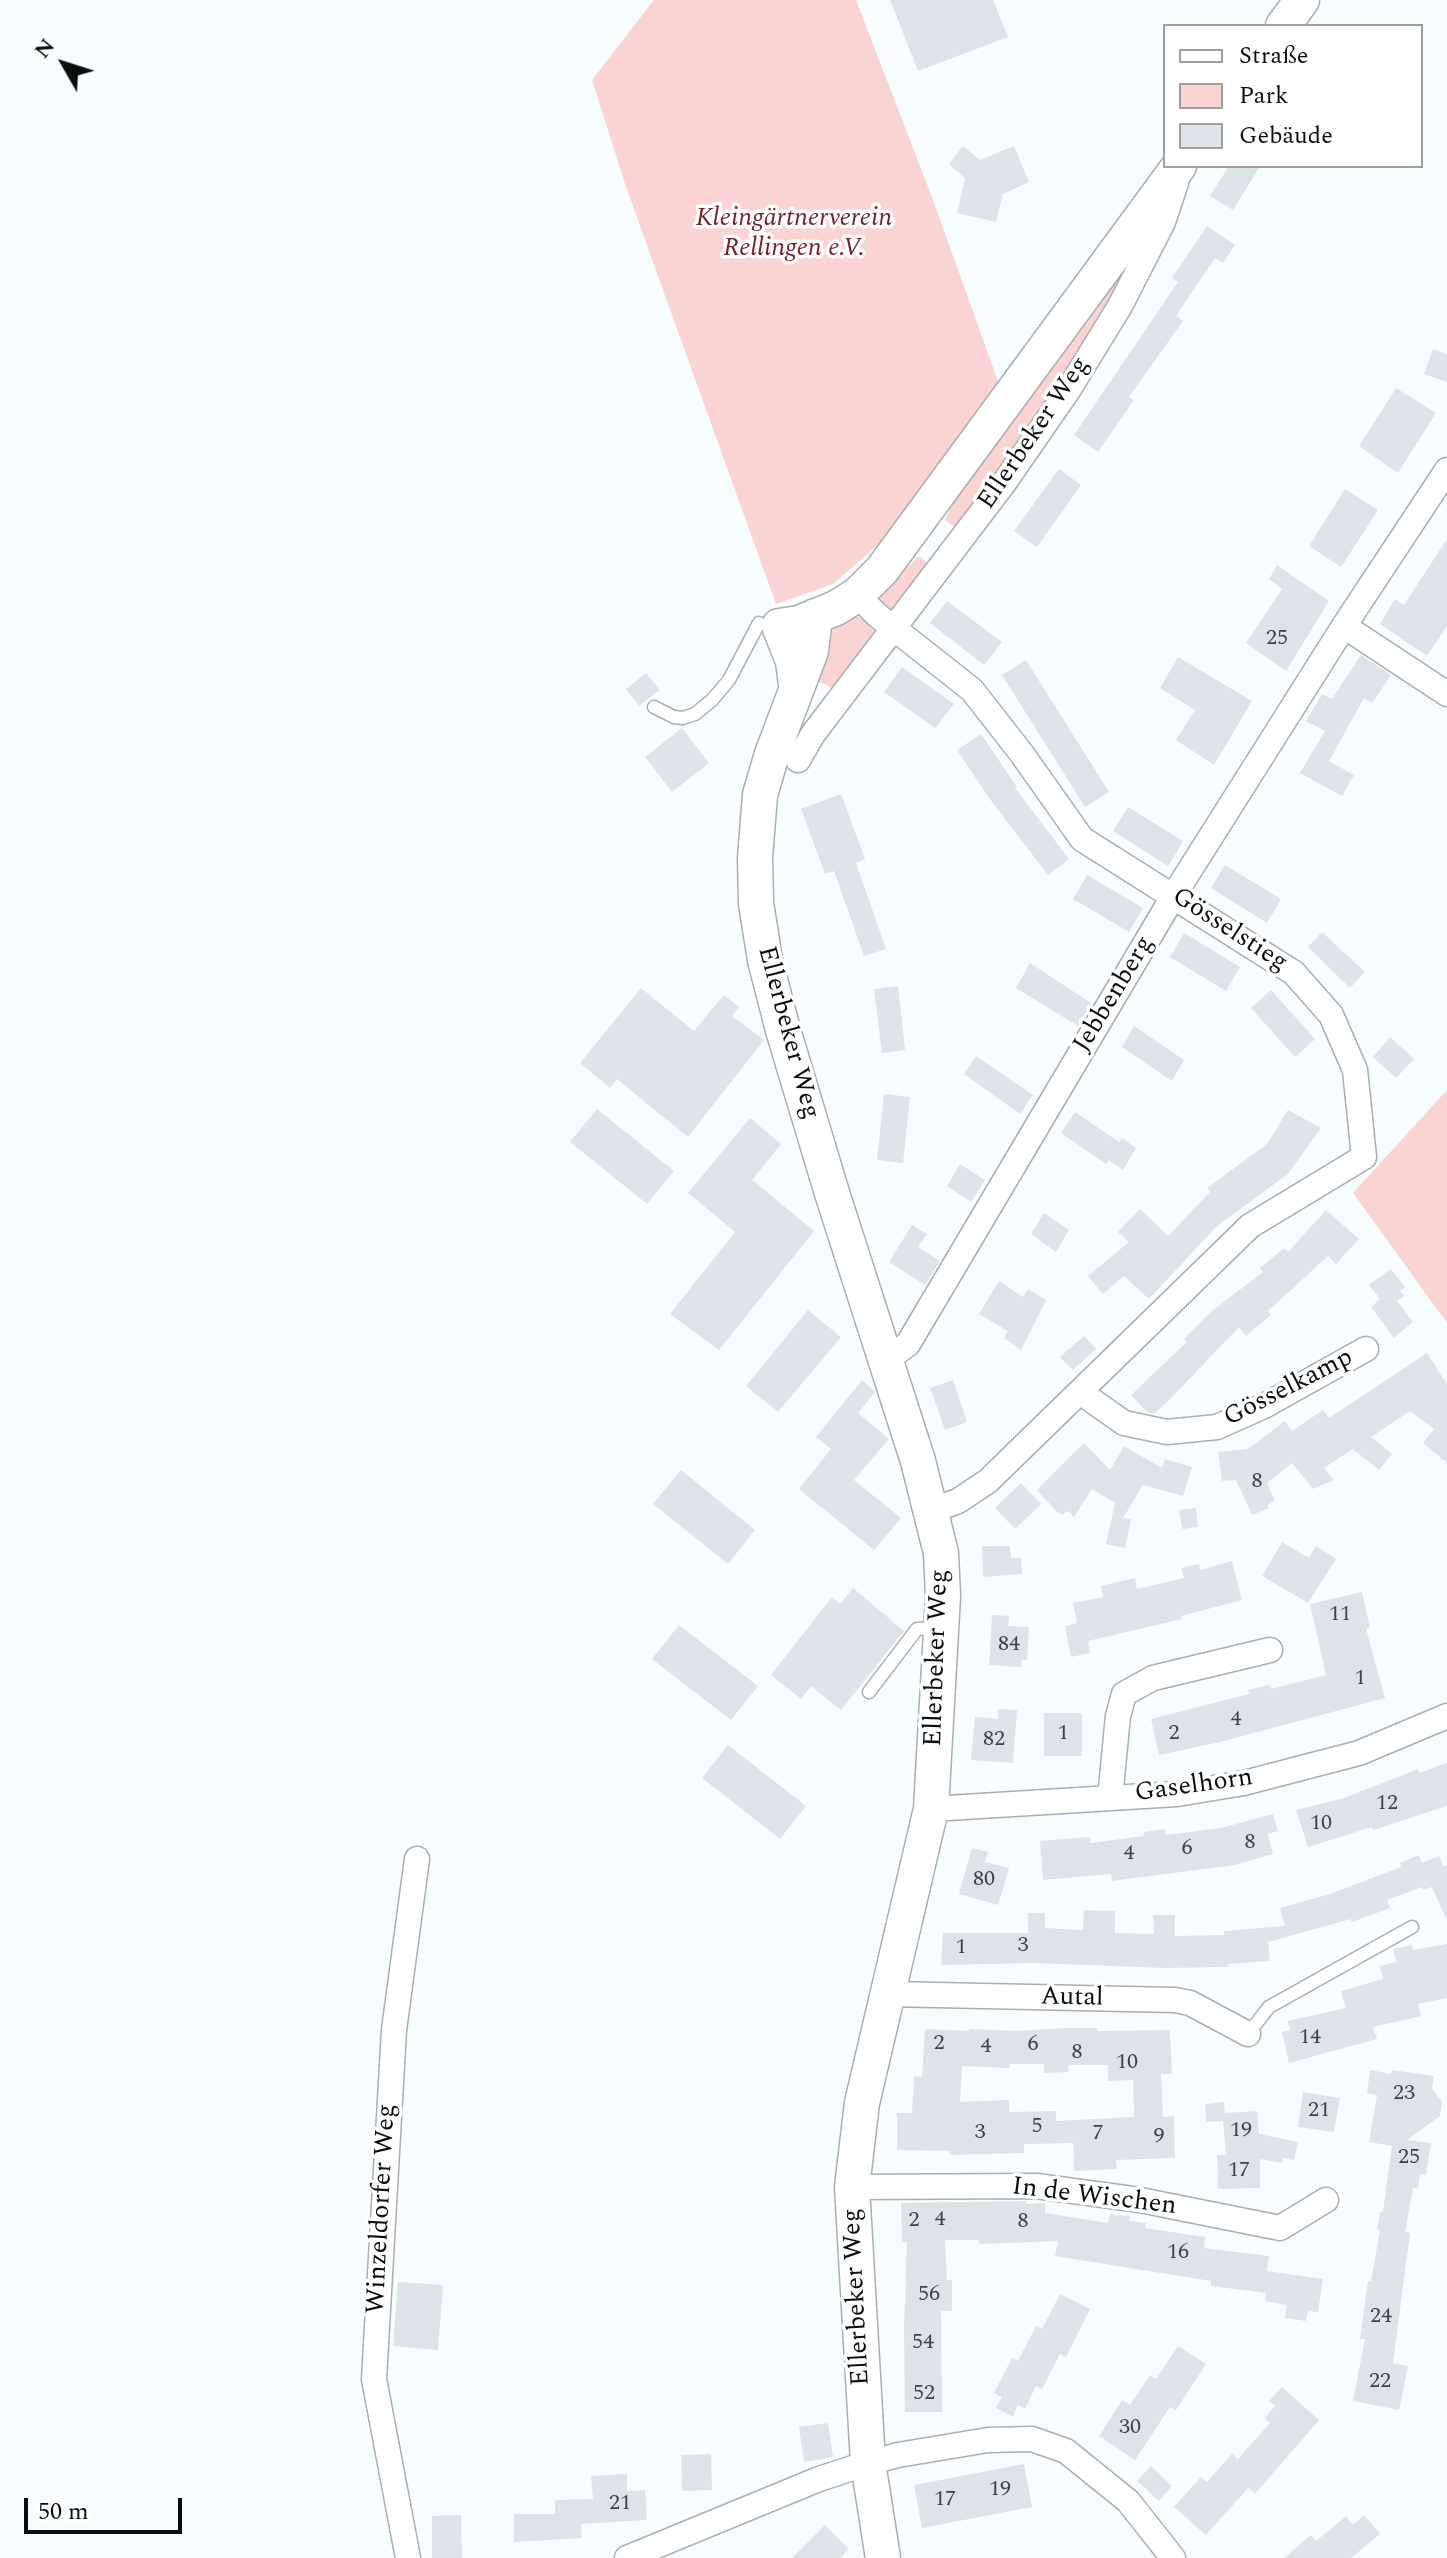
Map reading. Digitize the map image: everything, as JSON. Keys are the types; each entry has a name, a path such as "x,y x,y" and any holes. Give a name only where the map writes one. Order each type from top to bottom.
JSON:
{"street":[{"path":"1284,24 1302,0"},
{"name":"Ellerbeker Weg","path":"769,624 799,623 836,608 857,595 882,570 1180,168"},
{"name":"Ellerbeker Weg","path":"798,760 813,734 1004,483 1069,389 1120,306 1163,222 1180,168"},
{"name":"Jebbenberg","path":"885,1361 908,1344 1174,895 1447,470"},
{"name":"Gösselstieg","path":"857,595 894,629 972,690 1082,839 1294,973 1331,1015 1355,1070 1364,1157 1250,1226 988,1481 958,1501 931,1511"},
{"name":"Ellerbeker Weg","path":"815,616 811,651 796,685 760,795 755,858 756,903 765,960 783,1030 931,1511 941,1553 942,1628 931,1809 862,2103 852,2187 868,2463 883,2558"},
{"path":"769,624 793,661 796,685"},
{"path":"1344,626 1447,694"},
{"name":"Gösselkamp","path":"1080,1392 1124,1423 1167,1432 1217,1427 1264,1406 1366,1349"},
{"path":"1110,1798 1118,1716 1124,1694 1153,1678 1270,1650"},
{"name":"Gaselhorn","path":"931,1809 1177,1794 1244,1783 1359,1753 1447,1716"},
{"name":"Winzeldorfer Weg","path":"408,2558 374,2379 394,2030 417,1859"},
{"name":"Autal","path":"888,1994 1175,2000 1190,2003 1248,2034"},
{"name":"In de Wischen","path":"852,2187 1036,2186 1140,2200 1280,2228 1326,2200"},
{"path":"627,2558 819,2479 868,2463 988,2440 1032,2439 1066,2451 1128,2501 1173,2558"}],"lane":[{"path":"654,707 674,717 695,714 729,680 769,624"},
{"path":"869,1692 917,1629 942,1628"},
{"path":"1248,2034 1269,2007 1412,1927"}],"green space":[{"name":"Kleingärtnerverein Rellingen e.V.","path":"654,0 856,0 999,384 889,535 833,584 776,604 626,187 592,80"},
{"path":"1141,234 1115,301 960,531 945,520 964,478"},
{"path":"919,556 932,567 895,612 888,610 879,599 881,593"},
{"path":"849,617 864,617 881,629 833,689 814,681 830,632"},
{"path":"1447,1090 1447,1323 1353,1193"}],"building":[{"path":"890,0 993,0 1008,37 918,71"},
{"path":"963,146 980,160 1014,146 1029,182 1003,194 996,222 957,213 965,178 949,164"},
{"path":"1228,168 1259,168 1233,210 1210,196"},
{"path":"1207,226 1235,245 1223,263 1215,258 1176,316 1183,321 1129,397 1134,400 1098,452 1074,435 1178,282 1172,278"},
{"path":"1433,349 1447,354 1447,382 1424,374"},
{"path":"1396,388 1436,413 1398,473 1359,446"},
{"path":"1059,469 1081,485 1037,547 1014,531"},
{"path":"1345,489 1378,510 1341,567 1309,546"},
{"path":"1447,539 1447,626 1427,656 1380,624 1395,599 1404,605"},
{"path":"1277,565 1329,601 1286,671 1246,643 1282,589 1269,579"},
{"path":"947,601 1002,642 984,665 930,623"},
{"path":"1361,655 1391,675 1372,703 1364,698 1329,761 1354,775 1342,796 1300,773 1325,731 1306,721 1322,694 1332,699"},
{"path":"1178,657 1252,701 1214,765 1176,740 1195,710 1160,688"},
{"path":"1026,660 1109,792 1085,807 1002,675"},
{"path":"902,667 954,704 935,728 884,692"},
{"path":"646,673 660,690 639,706 626,689"},
{"path":"682,728 709,763 672,792 645,757"},
{"path":"981,734 1015,788 1069,859 1048,875 957,750"},
{"path":"841,794 865,859 856,863 886,949 864,956 834,871 825,874 801,809"},
{"path":"1128,807 1183,841 1168,866 1113,831"},
{"path":"1225,865 1281,899 1267,923 1211,888"},
{"path":"1087,875 1143,908 1129,932 1073,899"},
{"path":"1322,932 1365,972 1350,988 1308,947"},
{"path":"1184,933 1240,967 1226,991 1170,957"},
{"path":"1030,963 1091,1003 1078,1026 1016,988"},
{"path":"898,986 905,1050 882,1053 874,989"},
{"path":"641,988 694,1031 724,995 739,1007 732,1016 764,1040 688,1137 617,1079 610,1088 580,1063"},
{"path":"1271,990 1315,1039 1295,1057 1251,1008"},
{"path":"1134,1026 1184,1060 1172,1081 1122,1047"},
{"path":"1390,1037 1414,1059 1396,1078 1373,1057"},
{"path":"976,1056 1033,1095 1020,1114 964,1074"},
{"path":"884,1094 910,1097 903,1163 877,1160"},
{"path":"597,1109 674,1171 647,1204 570,1142"},
{"path":"1288,1110 1321,1128 1288,1174 1217,1226 1149,1299 1124,1276 1103,1294 1088,1276 1129,1242 1118,1232 1140,1209 1168,1236 1210,1192 1207,1188 1267,1144"},
{"path":"1075,1112 1119,1142 1122,1138 1136,1148 1123,1170 1109,1160 1106,1164 1061,1133"},
{"path":"750,1118 781,1144 752,1180 814,1231 719,1350 670,1314 735,1232 688,1193"},
{"path":"960,1164 985,1180 971,1202 947,1186"},
{"path":"1326,1210 1359,1239 1336,1264 1328,1256 1268,1311 1271,1315 1246,1336 1239,1327 1154,1414 1147,1412 1131,1395 1187,1342 1184,1339 1212,1311 1263,1272 1260,1268 1284,1248 1288,1252"},
{"path":"1044,1213 1069,1230 1056,1252 1031,1234"},
{"path":"912,1225 927,1234 918,1247 940,1261 925,1285 889,1262"},
{"path":"1391,1269 1405,1287 1400,1291 1404,1296 1397,1301 1413,1322 1394,1338 1371,1307 1380,1299 1369,1285"},
{"path":"999,1281 1023,1297 1028,1289 1046,1300 1021,1350 1004,1338 1008,1331 979,1314"},
{"path":"808,1310 841,1337 778,1412 746,1386"},
{"path":"1084,1336 1096,1349 1073,1370 1060,1357"},
{"path":"1427,1353 1447,1384 1447,1463 1423,1443 1434,1429 1410,1411 1371,1437 1392,1454 1379,1470 1353,1449 1324,1468 1334,1480 1313,1489 1292,1463 1267,1483 1275,1501 1267,1505 1269,1508 1252,1515 1236,1480 1222,1481 1218,1452 1248,1449 1285,1421 1292,1431 1323,1410 1329,1418"},
{"path":"862,1380 875,1392 858,1413 889,1439 854,1480 901,1518 874,1550 799,1489 831,1449 816,1437"},
{"path":"953,1380 967,1422 945,1430 930,1388"},
{"path":"1084,1443 1110,1470 1124,1446 1162,1468 1165,1459 1192,1467 1183,1496 1143,1485 1123,1518 1131,1519 1125,1548 1106,1544 1115,1503 1092,1489 1074,1517 1067,1511 1063,1515 1057,1512 1037,1490"},
{"path":"681,1470 755,1530 728,1564 653,1504"},
{"path":"1021,1483 1041,1504 1015,1529 995,1508"},
{"path":"1196,1508 1198,1527 1182,1529 1179,1510"},
{"path":"1282,1542 1309,1558 1316,1546 1336,1559 1308,1603 1262,1576"},
{"path":"982,1546 1010,1546 1011,1558 1021,1558 1022,1574 983,1577"},
{"path":"1232,1561 1242,1600 1181,1616 1182,1619 1088,1641 1090,1653 1071,1657 1065,1626 1077,1623 1073,1603 1103,1597 1101,1586 1135,1578 1137,1589 1184,1578 1181,1568 1199,1564 1200,1570"},
{"path":"853,1588 904,1631 841,1710 811,1686 801,1699 771,1675 832,1597 840,1604"},
{"path":"1362,1592 1370,1628 1366,1629 1385,1698 1159,1755 1151,1719 1249,1694 1248,1690 1270,1685 1271,1689 1326,1675 1310,1604"},
{"path":"992,1615 1009,1616 1008,1626 1029,1627 1027,1660 1022,1660 1021,1667 989,1665"},
{"path":"679,1625 758,1686 731,1720 652,1659"},
{"path":"998,1709 1017,1710 1013,1763 971,1760 975,1717 998,1719"},
{"path":"1044,1713 1082,1713 1082,1756 1044,1756"},
{"path":"728,1745 806,1806 780,1839 702,1778"},
{"path":"1447,1763 1447,1806 1308,1847 1296,1810 1344,1798 1418,1769 1419,1773"},
{"path":"1273,1814 1278,1831 1268,1834 1273,1854 1235,1865 1112,1881 1111,1874 1043,1880 1040,1841 1090,1837 1090,1843 1144,1836 1144,1832 1165,1829 1166,1835 1221,1828"},
{"path":"972,1848 988,1852 985,1862 1009,1868 998,1905 959,1894"},
{"path":"1419,1855 1422,1863 1439,1856 1443,1866 1447,1865 1447,1921 1432,1887 1423,1890 1422,1887 1387,1900 1390,1908 1352,1922 1351,1919 1268,1942 1270,1961 1227,1964 1228,1967 1164,1968 1034,1963 941,1965 943,1933 1028,1933 1028,1913 1045,1913 1045,1928 1083,1930 1084,1910 1115,1911 1115,1933 1154,1934 1153,1915 1175,1915 1175,1936 1224,1935 1224,1931 1285,1926 1280,1908 1330,1894 1401,1867 1400,1863"},
{"path":"1447,1944 1447,1998 1418,2004 1421,2016 1373,2027 1377,2039 1289,2063 1282,2032 1290,2030 1288,2021 1346,2008 1341,1991 1383,1979 1380,1966 1396,1962 1393,1949 1412,1945 1413,1950"},
{"path":"1065,2028 1170,2030 1172,2074 1161,2074 1163,2117 1174,2116 1175,2158 1116,2160 1117,2169 1074,2171 1073,2143 1024,2144 1024,2153 950,2155 950,2151 897,2150 897,2113 912,2113 914,2076 922,2077 925,2029 1017,2031","holes":["1010,2064 1044,2064 1044,2073 1068,2072 1069,2065 1108,2065 1108,2081 1133,2080 1134,2117 1056,2121 1056,2111 1009,2112 1009,2100 960,2102 962,2066 1010,2068"]},
{"path":"1370,2070 1434,2076 1432,2089 1442,2102 1440,2116 1407,2140 1431,2143 1426,2175 1420,2174 1418,2188 1413,2188 1405,2232 1410,2233 1393,2363 1408,2366 1399,2410 1353,2401 1365,2339 1360,2339 1368,2281 1371,2281 1392,2146 1369,2142 1377,2095 1367,2093"},
{"path":"1303,2092 1340,2098 1334,2132 1298,2127"},
{"path":"1224,2102 1225,2113 1257,2111 1259,2134 1298,2142 1294,2160 1283,2158 1282,2163 1260,2159 1260,2188 1218,2189 1217,2155 1226,2155 1223,2121 1206,2122 1205,2104"},
{"path":"1026,2201 1026,2204 1045,2203 1045,2213 1108,2223 1110,2214 1130,2216 1129,2221 1146,2223 1145,2228 1205,2237 1204,2248 1269,2256 1267,2271 1323,2279 1318,2312 1308,2311 1306,2321 1285,2318 1287,2305 1265,2301 1266,2293 1211,2286 1211,2281 1055,2256 1058,2241 979,2244 979,2240 945,2240 947,2280 952,2280 952,2311 941,2311 942,2412 905,2412 907,2242 902,2242 901,2203"},
{"path":"398,2282 443,2285 438,2350 393,2346"},
{"path":"1060,2294 1090,2309 1066,2357 1060,2354 1042,2389 1036,2386 1025,2409 1018,2405 1013,2417 996,2408 1002,2397 994,2393 1012,2358 1018,2361 1036,2326 1042,2329"},
{"path":"1178,2346 1206,2364 1176,2410 1170,2407 1135,2460 1099,2436 1122,2400 1130,2405 1150,2375 1156,2379"},
{"path":"1282,2387 1319,2420 1255,2494 1248,2488 1206,2535 1174,2507 1201,2477 1207,2482 1232,2454 1238,2459 1270,2423 1265,2418 1275,2406 1269,2401"},
{"path":"828,2423 833,2457 804,2462 799,2427"},
{"path":"711,2454 712,2490 682,2491 681,2455"},
{"path":"1024,2464 1032,2507 922,2528 914,2485"},
{"path":"1151,2466 1172,2486 1159,2501 1137,2481"},
{"path":"627,2474 627,2491 645,2490 647,2520 581,2524 582,2538 514,2542 514,2514 555,2514 555,2500 593,2499 591,2476"},
{"path":"461,2515 462,2558 432,2558 432,2516"},
{"path":"1364,2515 1380,2534 1351,2558 1284,2558 1311,2535 1316,2541 1346,2516 1353,2525"},
{"path":"825,2525 849,2549 840,2558 792,2558"}]}
